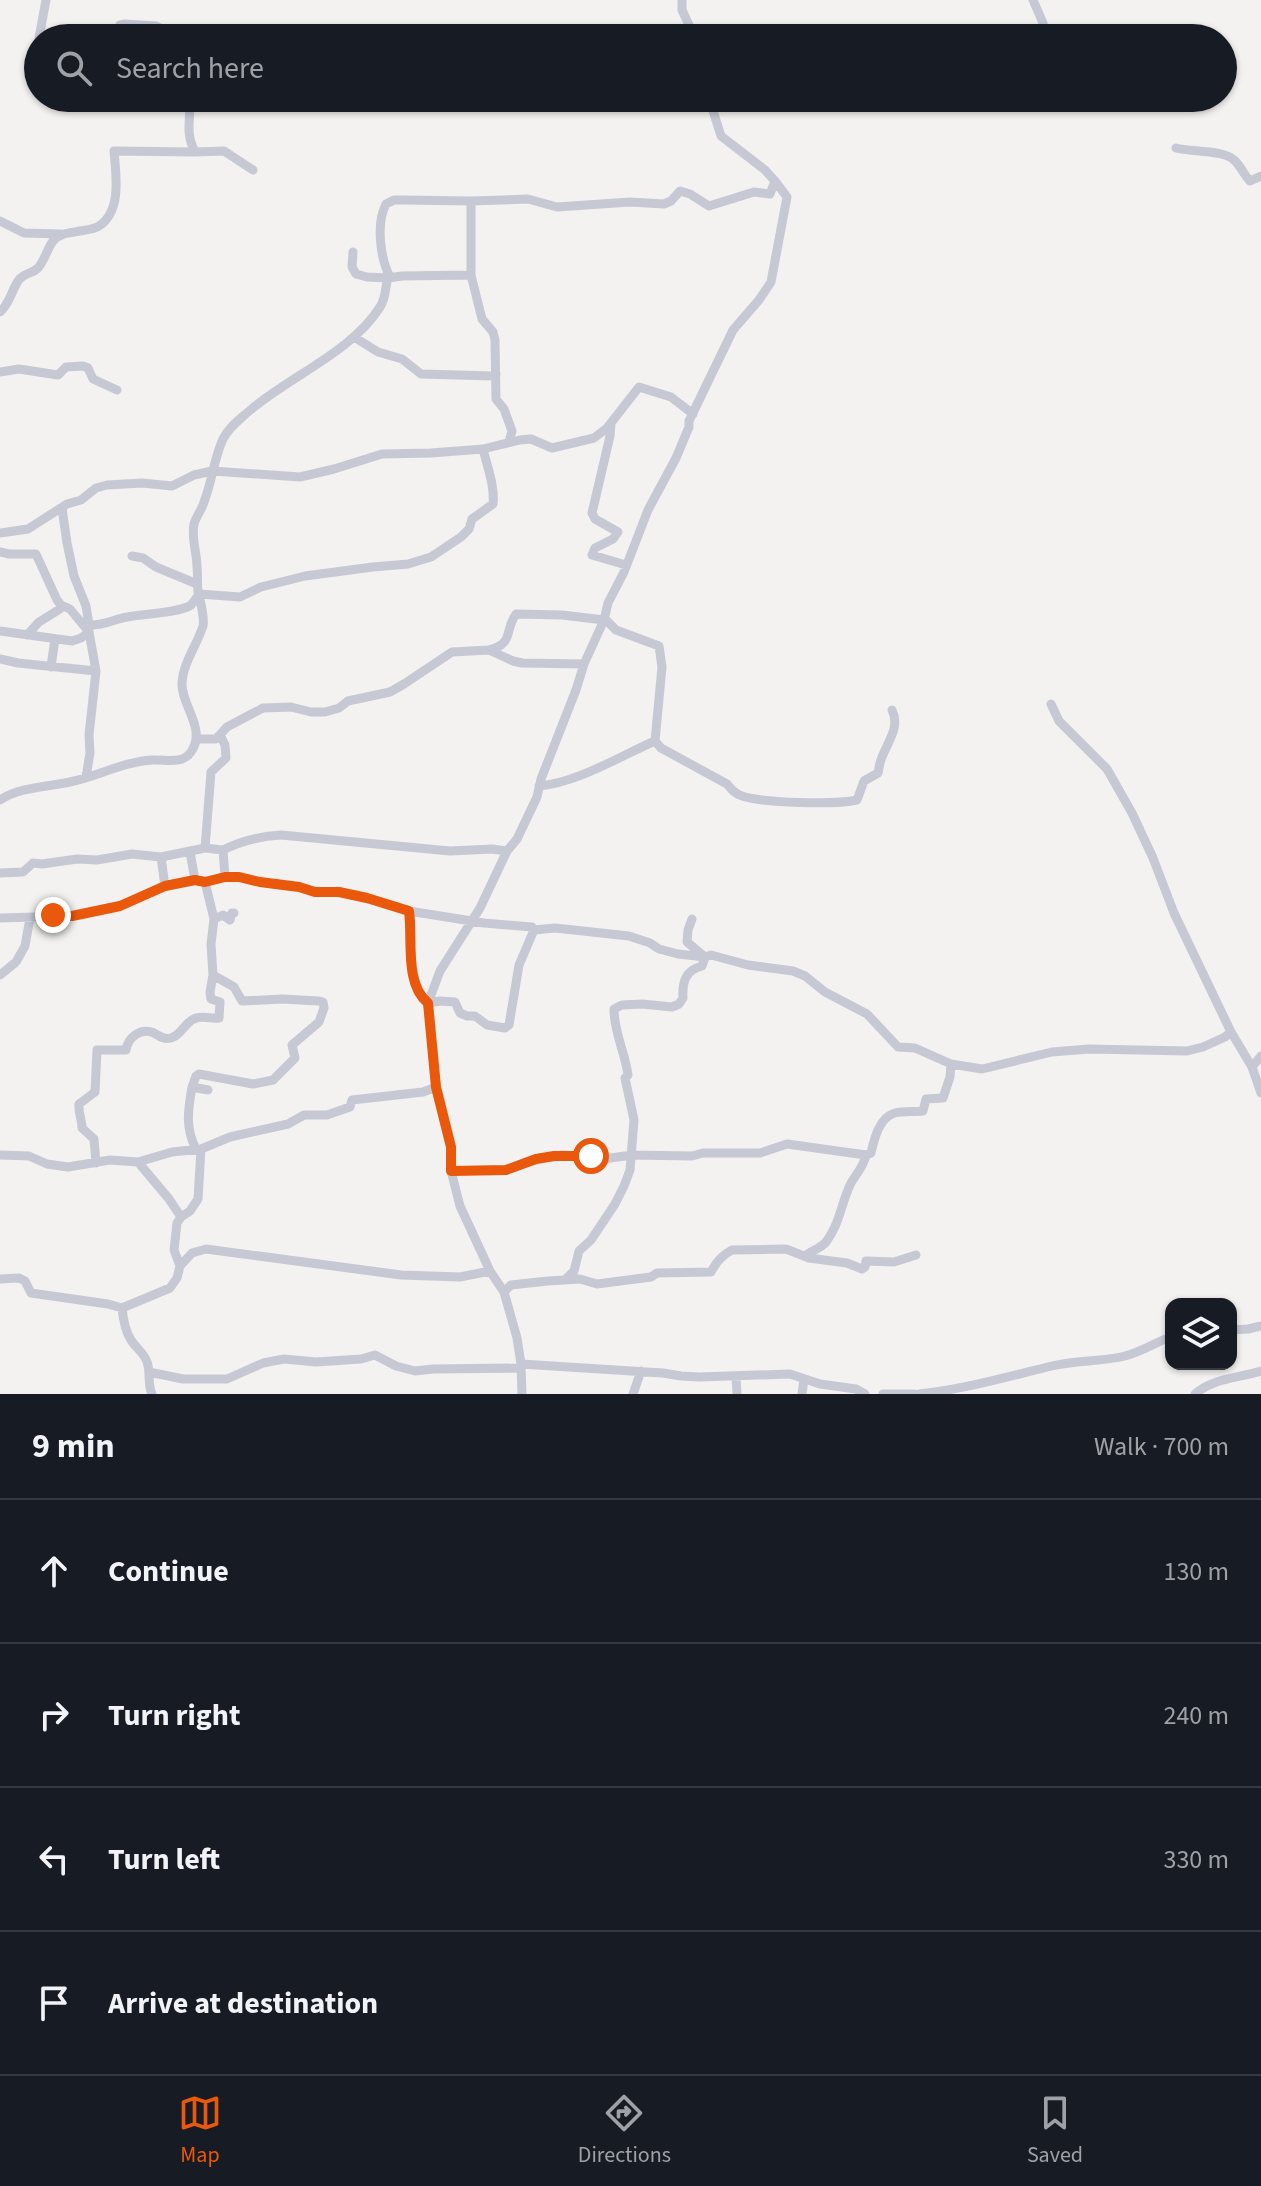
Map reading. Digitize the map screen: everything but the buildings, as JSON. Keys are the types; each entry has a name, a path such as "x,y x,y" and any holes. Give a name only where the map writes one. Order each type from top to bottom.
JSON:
{"street":[{"path":"41,24 46,0"},
{"path":"682,0 682,10 688,24"},
{"path":"1033,0 1043,24"},
{"path":"190,112 188,137 195,152"},
{"path":"522,1394 517,1338 504,1292 490,1271 460,1206 451,1171 451,1147 436,1087 428,1003 440,971 472,921 537,797 608,603 648,510 676,458 693,414 733,330 771,282 787,197 775,181 721,136 713,112"},
{"path":"1176,148 1231,157 1250,181 1261,176"},
{"path":"0,221 24,233 61,234 96,228 108,219 114,206 114,151 224,151 253,170"},
{"path":"0,800 11,794 141,761 176,761 191,753 197,739 182,682 204,624 198,589 194,525 223,440 230,428 265,397 354,337 381,307 389,278 381,243 386,204 394,200 528,199 557,207 630,202 664,204 680,191 709,206 754,192 770,194 775,181"},
{"path":"471,201 471,275 482,319 493,332 496,399 504,409 512,431 509,442"},
{"path":"0,312 6,307 19,280 35,271 61,234"},
{"path":"353,252 352,267 356,274 367,277 471,275"},
{"path":"354,337 378,352 402,359 421,374 496,374"},
{"path":"0,372 19,369 58,375 66,367 83,366 88,368 93,379 117,390"},
{"path":"0,533 28,529 81,500 96,488 107,485 142,483 172,486 194,475 212,471 300,477 382,454 483,449 531,439 552,448 594,438 611,424 639,387 671,397 693,414"},
{"path":"611,424 592,513 595,519 618,532 613,539 595,548 592,555 626,565"},
{"path":"132,556 143,558 198,589 240,597 261,587 296,578 408,564 431,557 461,537 469,529 472,519 493,504 483,449"},
{"path":"62,508 74,576 86,606 96,671 86,777"},
{"path":"0,552 36,554 49,586 61,605 70,609 89,628"},
{"path":"0,631 72,641 81,638 89,628 123,617 192,605 198,589"},
{"path":"27,635 61,605"},
{"path":"197,739 216,739 227,727 263,708 291,707 325,712 339,708 348,701 390,692 452,652 489,650 503,645 516,614 604,620 616,630 659,646 662,667 655,741 661,748 727,784 741,796 795,802 857,800 864,781 878,773 895,725 892,710"},
{"path":"51,667 55,639"},
{"path":"489,650 522,663 584,664"},
{"path":"0,659 96,671"},
{"path":"1051,704 1059,721 1107,769 1132,813 1174,913 1231,1032 1252,1067 1261,1093"},
{"path":"205,848 211,772 226,758 220,735"},
{"path":"539,786 590,770 655,741"},
{"path":"0,873 23,872 33,863 97,860 132,854 161,857 205,848 223,850 246,841 281,835 450,851 507,851"},
{"path":"223,850 225,877"},
{"path":"96,1163 94,1139 82,1128 78,1115 79,1104 95,1092 97,1050 126,1050 133,1035 141,1033 173,1038 195,1018 219,1018 220,1002 211,999 210,992 214,919 190,852"},
{"path":"161,857 165,886"},
{"path":"0,918 72,916 120,906 165,886 239,877 315,892 339,892 409,911 472,921 532,927 534,930 555,928 629,936 669,951 705,957 711,955 748,965 793,971 867,1014 898,1047 915,1048 951,1064 982,1069 1043,1054 1089,1049 1187,1051 1203,1047 1231,1032"},
{"path":"409,911 414,975 420,995 428,1003"},
{"path":"214,919 223,915 230,920 230,915 234,913"},
{"path":"0,975 16,962 25,946 30,918"},
{"path":"692,919 687,942 705,957"},
{"path":"428,1003 455,1002 460,1013 475,1016 487,1025 505,1028 509,1025 519,965 534,930"},
{"path":"566,1279 574,1271 579,1251 597,1233 624,1186 632,1155 634,1120 625,1078 628,1075 626,1059 614,1025 614,1009 622,1005 672,1007 679,1004 687,974 702,966 705,957"},
{"path":"180,1266 174,1250 177,1223 198,1199 198,1149 188,1132 187,1120 196,1076 253,1084 273,1080 295,1058 292,1045 319,1022 324,1008 323,1002 319,1001 242,1001 234,987 213,975"},
{"path":"1252,1067 1261,1056"},
{"path":"451,1171 506,1170 536,1159 563,1155 603,1159 632,1155 760,1153 787,1144 866,1155 871,1153 880,1126 890,1116 923,1111 926,1099 943,1098 951,1064"},
{"path":"192,1087 208,1090"},
{"path":"0,1155 29,1156 47,1164 68,1167 110,1160 138,1162 288,1124 304,1115 336,1113 350,1107 352,1100 423,1092 436,1087"},
{"path":"805,1256 813,1249 821,1248 827,1241 866,1155"},
{"path":"138,1162 181,1217"},
{"path":"0,1279 19,1278 25,1281 31,1293 122,1308 170,1288 180,1266 192,1253 206,1249 401,1275 460,1277 490,1271"},
{"path":"504,1292 511,1285 566,1279 614,1284 657,1273 711,1272 715,1264 732,1250 786,1249 862,1269 866,1261 894,1262 916,1255"},
{"path":"122,1308 130,1339 146,1357 149,1372 147,1384 152,1394"},
{"path":"1237,1330 1261,1326"},
{"path":"883,1394 965,1389 1056,1365 1129,1355 1165,1340"},
{"path":"149,1372 183,1379 227,1379 246,1368 284,1359 316,1362 375,1355 396,1366 415,1371 521,1366 641,1371 681,1376 790,1374 820,1384 856,1389 865,1394"},
{"path":"633,1394 641,1371"},
{"path":"1195,1394 1218,1380 1261,1371"},
{"path":"736,1377 737,1394"},
{"path":"802,1394 804,1379"}],"route":[{"path":"53,915 72,916 120,906 165,886 225,877 315,892 339,892 409,911 412,965 416,986 428,1003 433,1066 451,1147 451,1171 506,1170 554,1156 591,1156"}]}
